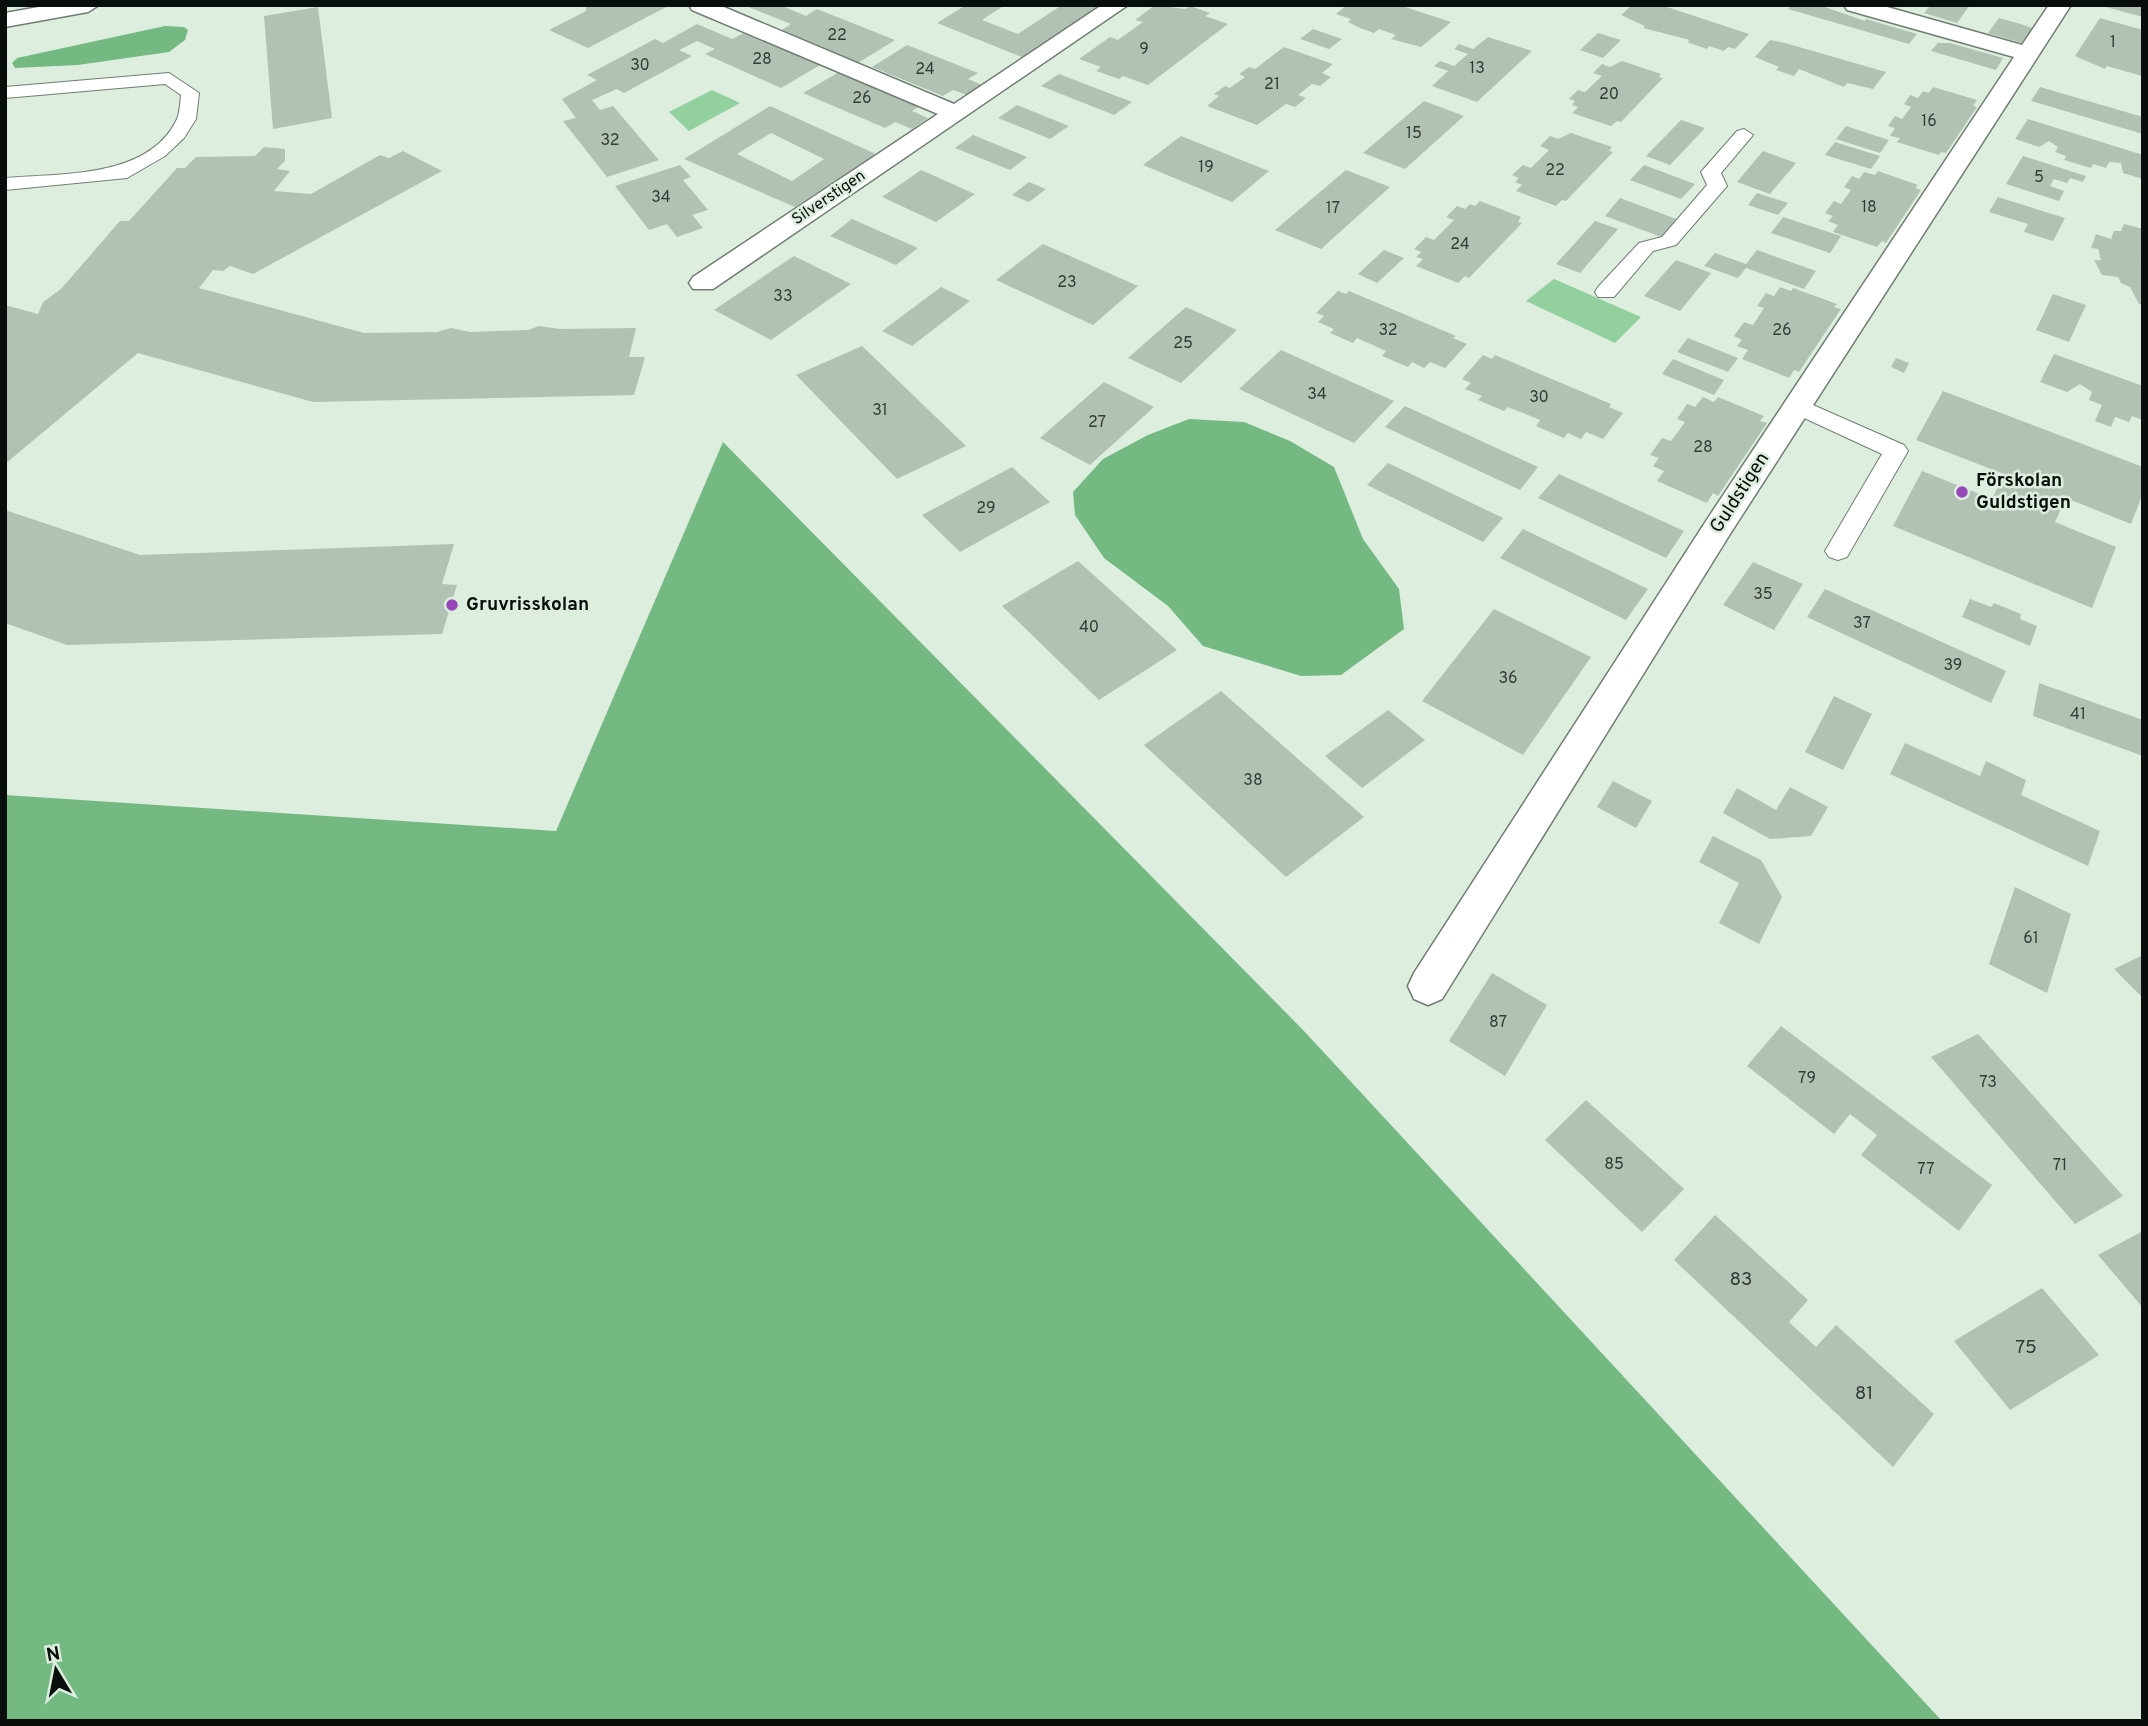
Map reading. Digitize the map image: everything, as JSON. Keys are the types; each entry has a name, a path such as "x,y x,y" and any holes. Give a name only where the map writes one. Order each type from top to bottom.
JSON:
{"street":[{"path":"701,5 956,113"},
{"name":"Silverstigen","path":"703,283 1117,5"},
{"path":"1855,5 2028,54"},
{"name":"Guldstigen","path":"1427,986 1797,406 2060,5"},
{"path":"5,20 83,6"}],"lane":[{"path":"5,93 169,78 190,93 187,119 177,134 158,152 120,174 5,184"},
{"path":"1606,292 1646,247 1669,241 1692,215 1717,186 1712,172 1744,135"},
{"path":"1797,406 1896,452 1838,551"}],"green space":[{"path":"165,26 184,27 188,30 185,40 169,52 78,65 15,68 12,63 17,58"},
{"path":"712,90 740,103 689,131 669,112"},
{"path":"1554,279 1641,317 1615,343 1526,301"},
{"path":"1189,419 1244,422 1290,441 1334,467 1363,539 1399,589 1404,629 1341,675 1301,676 1203,646 1168,606 1104,558 1075,515 1073,492 1103,459 1148,435"},
{"path":"723,442 1304,1031 1942,1721 5,1721 5,795 556,831"}],"building":[{"path":"586,5 670,5 588,48 549,30 586,11"},
{"path":"780,5 806,16 817,9 895,40 858,63 780,31 791,24 748,7"},
{"path":"966,5 1005,5 982,20 1018,34 1062,5 1102,5 1024,58 937,23"},
{"path":"1155,5 1185,9 1190,6 1210,13 1205,16 1228,24 1148,85 1123,76 1119,79 1096,71 1101,67 1079,59 1110,37 1118,40 1143,22 1135,20"},
{"path":"1347,5 1399,5 1451,22 1421,47 1391,39 1396,35 1379,29 1374,33 1348,22 1351,19 1336,14"},
{"path":"1632,5 1661,5 1749,34 1735,49 1728,47 1724,51 1709,46 1707,49 1687,42 1690,40 1643,28 1645,26 1621,15"},
{"path":"1791,5 1819,5 1865,21 1866,19 1917,34 1909,44 1788,9"},
{"path":"1931,5 1970,5 1957,23 1924,13"},
{"path":"2143,5 2143,17 2102,6"},
{"path":"318,7 332,118 273,129 264,16"},
{"path":"1999,18 2032,28 2022,43 1988,33"},
{"path":"2100,18 2143,30 2142,76 2107,66 2105,69 2075,56"},
{"path":"697,24 732,39 744,33 820,65 781,88 705,54 715,49 697,41 679,50 692,56 624,93 617,89 592,100 600,110 613,106 659,160 607,177 563,121 576,118 562,99 597,80 587,75 655,39 663,43"},
{"path":"1313,29 1342,39 1329,49 1300,39"},
{"path":"1598,33 1621,40 1603,58 1580,50"},
{"path":"1488,37 1532,51 1477,102 1432,86 1448,71 1434,66 1440,61 1454,66 1468,54 1454,49 1459,44 1473,49"},
{"path":"1770,40 1886,72 1873,89 1847,83 1844,87 1799,69 1794,76 1776,70 1779,67 1755,57"},
{"path":"1938,43 1950,43 2003,58 1996,70 1931,51"},
{"path":"907,45 978,73 968,79 982,85 967,95 953,90 943,96 872,67"},
{"path":"1284,47 1333,64 1322,73 1331,77 1320,86 1312,84 1298,95 1306,98 1295,107 1286,104 1257,125 1207,106 1219,96 1214,94 1225,86 1230,88 1245,77 1239,74 1249,67 1255,69"},
{"path":"1622,61 1661,74 1659,77 1663,78 1621,122 1617,121 1611,126 1572,113 1578,107 1572,105 1575,101 1569,99 1578,90 1585,92 1602,76 1593,73 1602,64 1610,67"},
{"path":"841,71 922,105 912,111 928,118 912,129 895,122 885,128 803,93"},
{"path":"1059,74 1132,102 1114,115 1041,86"},
{"path":"1933,87 1977,100 1973,106 1977,107 1946,153 1941,152 1939,155 1897,142 1900,138 1890,136 1895,128 1888,126 1895,116 1902,119 1911,107 1904,104 1910,95 1918,98 1923,91 1929,93"},
{"path":"2040,87 2143,117 2143,134 2031,101"},
{"path":"1424,101 1464,116 1405,169 1363,153"},
{"path":"1017,105 1069,126 1050,139 998,118"},
{"path":"770,106 876,154 795,207 684,159","holes":["771,133 824,159 792,181 737,154"]},
{"path":"2028,119 2143,155 2143,179 2123,173 2121,163 2109,162 2106,168 2093,164 2091,168 2064,160 2066,156 2055,152 2058,147 2049,141 2039,147 2015,139"},
{"path":"1681,120 1705,128 1670,165 1646,156"},
{"path":"1846,126 1889,140 1880,153 1836,139"},
{"path":"1571,133 1612,147 1609,151 1613,152 1566,201 1562,200 1556,206 1516,191 1522,185 1515,182 1519,178 1512,175 1523,165 1531,168 1549,150 1540,146 1550,136 1558,139"},
{"path":"973,135 1027,157 1010,170 955,148"},
{"path":"1181,136 1269,171 1232,202 1143,165"},
{"path":"1835,142 1880,156 1871,169 1825,155"},
{"path":"264,147 285,149 285,161 277,169 290,171 274,191 311,194 380,155 389,158 403,151 442,171 253,274 230,266 223,271 213,270 199,288 364,333 437,332 451,328 470,332 528,330 539,326 560,329 636,328 629,357 645,357 634,395 313,402 138,353 5,464 5,305 38,314 43,302 61,289 120,221 129,221 177,168 185,168 196,157 255,156"},
{"path":"1763,151 1796,163 1770,194 1737,182"},
{"path":"2023,156 2086,176 2083,182 2070,178 2067,183 2054,179 2050,186 2064,191 2059,201 2006,184"},
{"path":"680,165 691,177 683,180 708,210 692,215 703,228 677,237 667,224 649,230 615,186"},
{"path":"1644,165 1695,184 1681,199 1630,180"},
{"path":"921,170 975,194 936,222 882,197"},
{"path":"1346,170 1390,187 1321,249 1275,230"},
{"path":"1878,171 1918,185 1915,188 1921,190 1886,243 1882,241 1877,247 1833,232 1838,225 1828,221 1833,216 1825,213 1834,201 1841,204 1851,190 1844,187 1852,176 1859,179 1864,172 1875,175"},
{"path":"1029,182 1046,189 1029,202 1012,195"},
{"path":"1757,193 1788,203 1778,215 1748,205"},
{"path":"1998,197 2065,218 2053,241 2024,232 2028,224 1989,212"},
{"path":"1620,198 1679,220 1664,238 1605,216"},
{"path":"1480,201 1521,217 1518,222 1522,223 1469,278 1465,276 1458,283 1416,266 1423,259 1416,257 1421,252 1414,249 1426,237 1434,240 1454,220 1446,217 1457,206 1465,209"},
{"path":"1783,217 1841,236 1830,253 1771,233"},
{"path":"852,219 918,248 896,265 830,236"},
{"path":"1595,221 1618,229 1580,273 1556,264"},
{"path":"2124,224 2143,229 2143,260 2140,259 2143,264 2143,305 2139,304 2130,287 2121,283 2118,277 2102,275 2094,260 2101,260 2098,249 2091,248 2096,234 2111,239 2114,231 2121,231"},
{"path":"1043,244 1138,286 1093,325 996,280"},
{"path":"1384,250 1404,258 1377,283 1358,274"},
{"path":"1757,250 1816,271 1804,289 1746,268 1738,278 1704,266 1715,253 1746,264"},
{"path":"794,256 851,284 771,340 714,310"},
{"path":"1676,260 1711,273 1680,311 1644,296"},
{"path":"941,287 970,301 912,346 882,331"},
{"path":"1780,287 1791,291 1793,288 1837,304 1834,307 1841,309 1799,372 1794,370 1789,378 1742,359 1748,350 1737,346 1742,340 1734,336 1744,322 1753,325 1764,308 1757,306 1766,293 1774,296"},
{"path":"1338,291 1346,294 1349,291 1456,336 1453,338 1467,344 1445,368 1430,362 1424,368 1412,362 1408,367 1382,356 1386,351 1357,338 1353,343 1330,333 1334,329 1318,322 1324,316 1316,313"},
{"path":"2053,294 2086,305 2069,342 2036,330"},
{"path":"1186,307 1237,330 1181,383 1128,358"},
{"path":"1688,338 1738,358 1728,372 1677,352"},
{"path":"862,346 966,446 897,479 796,375"},
{"path":"1281,350 1394,401 1354,443 1239,389"},
{"path":"2054,354 2143,386 2143,420 2132,416 2129,422 2115,417 2111,427 2095,421 2102,405 2089,400 2092,392 2080,384 2067,392 2040,382"},
{"path":"1483,355 1492,359 1495,355 1611,404 1609,407 1623,413 1603,439 1586,432 1581,439 1568,433 1564,438 1536,426 1540,420 1508,407 1504,411 1478,400 1482,396 1465,389 1471,383 1462,379"},
{"path":"1896,358 1909,363 1904,373 1891,367"},
{"path":"1673,359 1724,380 1714,395 1662,374"},
{"path":"1104,382 1154,407 1090,465 1040,438"},
{"path":"1943,391 2143,467 2143,493 2131,524 2066,498 2055,522 2116,547 2092,608 1893,526 1922,471 1992,499 2004,474 1916,440"},
{"path":"1703,397 1714,402 1718,397 1764,416 1760,421 1767,423 1718,496 1713,493 1707,503 1657,481 1664,471 1653,466 1659,458 1650,455 1662,438 1671,441 1685,422 1677,419 1687,404 1695,407"},
{"path":"1405,406 1538,467 1520,490 1385,427"},
{"path":"1388,463 1503,518 1483,542 1367,485"},
{"path":"1012,467 1050,502 960,552 922,515"},
{"path":"1559,474 1684,531 1666,558 1538,498"},
{"path":"5,510 140,555 454,544 442,584 457,585 442,634 67,645 5,623"},
{"path":"1523,529 1648,589 1626,620 1500,558"},
{"path":"1078,561 1177,650 1099,700 1002,606"},
{"path":"1753,562 1803,584 1774,630 1723,605"},
{"path":"1825,589 2006,671 1991,703 1807,617"},
{"path":"1970,599 1991,607 1994,603 2021,614 2020,619 2037,626 2030,646 1962,617"},
{"path":"1494,609 1591,657 1523,755 1422,701"},
{"path":"2039,683 2143,720 2143,756 2033,716"},
{"path":"1221,691 1364,817 1286,877 1144,745"},
{"path":"1834,696 1872,714 1843,770 1805,752"},
{"path":"1388,710 1425,740 1362,788 1325,756"},
{"path":"1905,743 1980,776 1986,761 2026,780 2021,795 2100,831 2088,866 1890,774"},
{"path":"1613,781 1652,801 1636,828 1597,807"},
{"path":"1790,787 1828,807 1811,836 1770,839 1723,813 1737,788 1776,810"},
{"path":"1713,836 1761,860 1782,897 1759,944 1719,923 1739,883 1699,862"},
{"path":"2015,887 2071,914 2047,993 1989,964"},
{"path":"2143,955 2143,998 2114,969"},
{"path":"1492,973 1547,1005 1505,1076 1449,1041"},
{"path":"1781,1026 1992,1185 1959,1231 1861,1155 1877,1135 1850,1114 1834,1134 1747,1066"},
{"path":"1978,1034 2123,1196 2075,1224 1931,1057"},
{"path":"1586,1100 1684,1189 1642,1232 1545,1140"},
{"path":"1715,1215 1808,1300 1789,1322 1816,1347 1836,1325 1934,1414 1893,1467 1674,1260"},
{"path":"2143,1231 2143,1308 2098,1255"},
{"path":"2042,1288 2099,1355 2010,1410 1954,1341"}],"place":[{"name":"Förskolan Guldstigen","path":"1962,492"},
{"name":"Gruvrisskolan","path":"452,605"}]}
